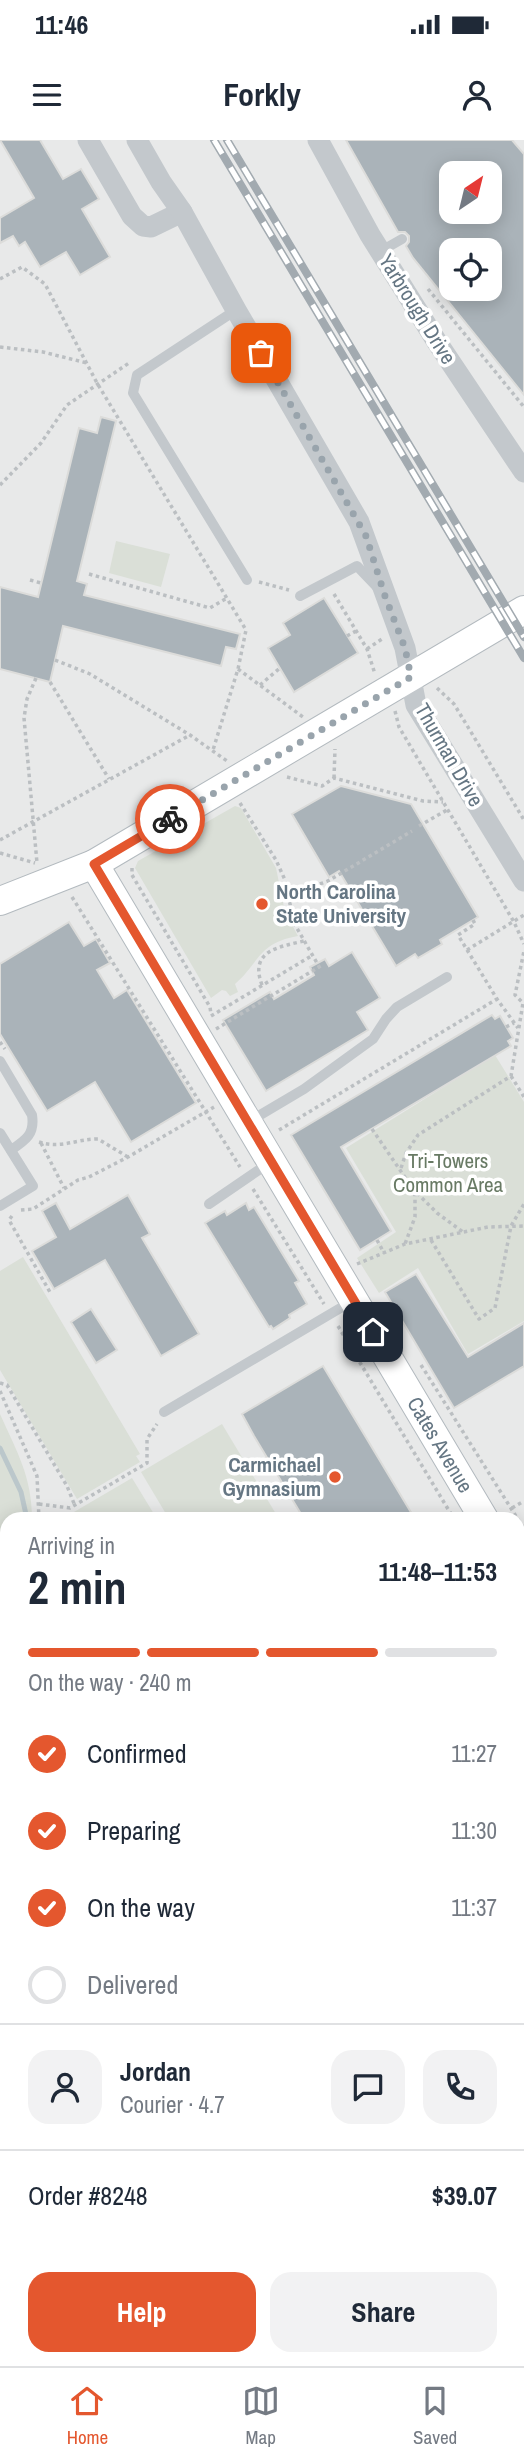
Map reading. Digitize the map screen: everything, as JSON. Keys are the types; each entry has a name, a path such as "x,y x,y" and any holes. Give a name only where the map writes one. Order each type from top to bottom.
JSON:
{"street":[{"path":"88,140 132,216 140,225 151,228 182,212"},
{"name":"Thurman Drive","path":"137,140 182,212 359,522 405,648 416,705 524,881"},
{"name":"Yarbrough Drive","path":"318,140 381,251 521,465"},
{"path":"0,901 94,864 524,610"},
{"name":"Cates Avenue","path":"94,864 480,1512"}],"lane":[{"path":"381,251 402,239"},
{"path":"236,310 137,375 133,393 247,580"},
{"path":"300,596 357,566 385,596"},
{"path":"248,1123 304,1089 373,1039 386,1018 397,1007 447,977"},
{"path":"0,1061 32,1115 33,1125 28,1137 11,1150"},
{"path":"0,1133 33,1186 0,1206"},
{"path":"208,1204 272,1162"},
{"path":"164,1412 354,1300"}],"path":[{"path":"0,279 22,267 45,284 97,383 246,630 238,669 213,750"},
{"path":"427,288 524,407"},
{"path":"0,347 43,352 88,363"},
{"path":"0,485 41,443 67,405 130,362"},
{"path":"89,574 210,608 227,598"},
{"path":"30,580 41,583"},
{"path":"247,580 267,583 300,596"},
{"path":"326,581 367,649 376,678"},
{"path":"347,636 356,631"},
{"path":"367,649 382,639"},
{"path":"55,660 90,674 229,762"},
{"path":"260,685 280,668"},
{"path":"238,669 308,720"},
{"path":"0,853 36,866 24,718 27,699 36,678"},
{"path":"50,682 109,779"},
{"path":"437,688 454,704 524,820"},
{"path":"393,708 399,727 524,944"},
{"path":"0,840 190,736"},
{"path":"334,778 335,743"},
{"path":"282,776 322,786 334,778 423,801 443,802"},
{"path":"395,794 399,801"},
{"path":"216,1029 320,969 294,923 285,880 276,860 239,801"},
{"path":"419,826 448,809"},
{"path":"287,896 328,881 412,831"},
{"path":"70,893 324,1305"},
{"path":"467,950 524,915"},
{"path":"473,920 475,924 458,934 518,1028"},
{"path":"262,985 257,964 277,947 304,941"},
{"path":"524,951 515,995 524,1003 511,1076 524,1097"},
{"path":"211,1016 313,955"},
{"path":"277,1131 497,999"},
{"path":"506,1027 514,1023"},
{"path":"401,1168 406,1153 418,1135 511,1076"},
{"path":"51,1294 9,1220 10,1217 21,1210 33,1209 64,1188 128,1157 222,1103"},
{"path":"372,1129 415,1192 463,1232"},
{"path":"28,1137 61,1146 97,1139 128,1157"},
{"path":"40,1142 64,1188"},
{"path":"405,1244 415,1217 415,1192"},
{"path":"431,1240 479,1319 495,1308 511,1226 524,1204"},
{"path":"350,1267 405,1244 463,1232 524,1226"},
{"path":"377,1240 384,1253"},
{"path":"336,1323 450,1512"},
{"path":"0,1383 7,1385 68,1486 75,1506"},
{"path":"0,1391 37,1476 39,1512"},
{"path":"39,1504 70,1508 147,1463 147,1439 164,1412"},
{"path":"512,1508 524,1501"}],"shaded area":[{"name":"North Carolina State University","path":"0,140 524,140 524,1512 0,1512"}],"green space":[{"path":"116,541 170,554 161,587 109,573"},
{"path":"235,806 241,808 276,868 285,912 298,936 267,948 235,984 238,992 230,996 222,990 211,998 135,868 138,861"},
{"name":"Tri-Towers Common Area","path":"495,1055 524,1102 524,1321 468,1354 418,1268 379,1293 357,1258 396,1232 346,1148"},
{"path":"23,1257 140,1454 136,1456 140,1462 77,1499 0,1370 0,1271"},
{"path":"0,1414 26,1477 32,1512 0,1512"},
{"path":"222,1424 275,1512 165,1512 141,1472"},
{"path":"132,1478 153,1512 74,1512"}],"building":[{"path":"0,140 40,140 63,179 81,169 99,199 82,209 110,257 80,275 66,252 40,267 25,242 19,246 13,236 0,243 0,218 34,198"},
{"path":"346,140 512,140 524,154 524,395 448,301 502,301 502,238 439,238 439,290 413,258 406,246 409,236 405,232 398,232"},
{"path":"101,417 116,421 77,581 87,584 84,595 240,634 236,649 226,647 221,666 63,626 50,682 0,669 0,587 38,597 79,428 97,433"},
{"path":"324,598 358,653 294,692 268,648 290,635 283,623"},
{"path":"341,786 411,804 478,917 440,940 442,944 418,958 415,954 396,966 339,871 329,877 292,814"},
{"path":"69,922 84,946 96,939 110,963 97,970 114,998 127,990 196,1103 131,1142 95,1082 47,1111 0,1034 0,964"},
{"path":"352,952 380,998 357,1012 368,1030 266,1091 223,1020 270,992 274,999 314,975 310,967 325,959 329,966"},
{"path":"492,1015 495,1019 500,1016 513,1038 508,1041 511,1046 341,1147 391,1231 360,1250 291,1135"},
{"path":"128,1195 150,1234 142,1238 199,1334 161,1356 105,1260 54,1289 32,1251 56,1237 42,1211 56,1203 70,1229"},
{"path":"246,1203 249,1210 254,1207 299,1281 295,1283 307,1304 273,1329 269,1327 205,1223 225,1211 227,1215"},
{"path":"416,1274 468,1357 524,1323 524,1366 454,1408 385,1292"},
{"path":"91,1309 117,1350 96,1363 71,1322"},
{"name":"Carmichael Gymnasium","path":"323,1366 411,1512 300,1512 242,1414"}],"waterway":[{"path":"0,1448 21,1492 25,1512"}],"railway":[{"path":"214,140 524,658"},
{"path":"227,140 524,637"}],"way so far":[{"path":"170,819 411,677 405,648 366,536 261,353"}],"place":[{"name":"North Carolina State University","path":"262,904"},
{"name":"Carmichael Gymnasium","path":"335,1477"}],"route":[{"path":"170,819 94,864 373,1332"}]}
